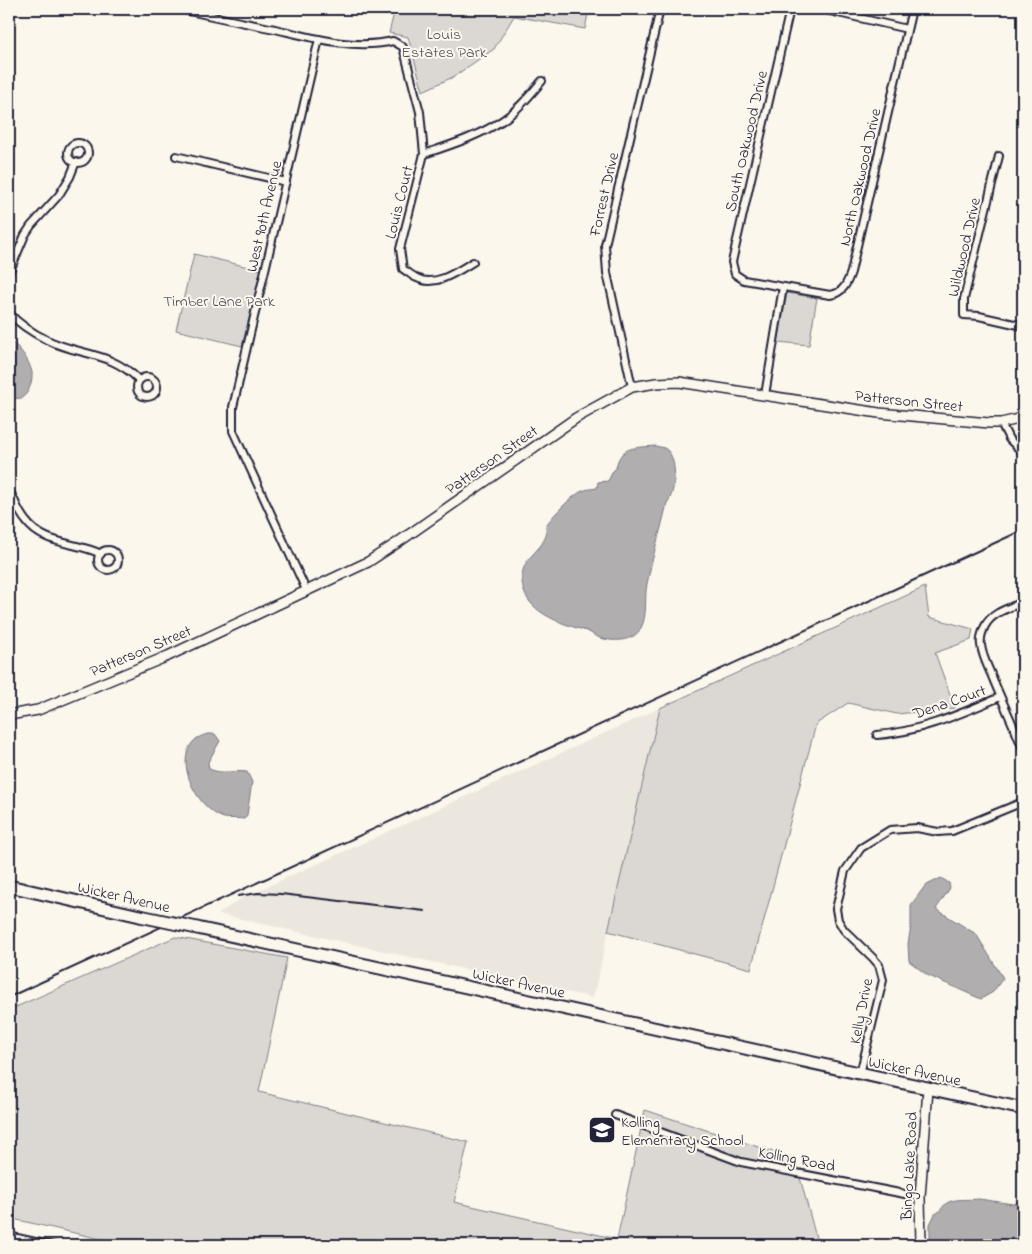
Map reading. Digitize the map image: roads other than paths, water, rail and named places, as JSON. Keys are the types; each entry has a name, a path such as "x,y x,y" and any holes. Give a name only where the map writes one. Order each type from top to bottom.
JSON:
{"highway":[{"name":"Wicker Avenue","path":"9,886 860,1075 1023,1109"}],"street":[{"path":"180,9 318,39 350,44 380,44 393,40 402,47 420,112 424,154 461,142 503,120 526,100 542,82"},
{"name":"Forrest Drive","path":"632,386 607,273 605,245 660,9"},
{"name":"South Oakwood Drive","path":"740,278 735,274 732,262 733,255 790,9"},
{"path":"821,9 907,29"},
{"name":"North Oakwood Drive","path":"740,278 830,295 842,290 847,284 912,9"},
{"name":"West 90th Avenue","path":"307,592 233,431 233,407 318,39"},
{"name":"Louis Court","path":"424,154 400,249 403,269 418,279 430,282 452,275 473,262"},
{"path":"176,156 286,182"},
{"name":"Wildwood Drive","path":"999,156 964,299 964,315 979,316 1023,326"},
{"path":"9,273 25,235 59,195 70,177 76,162"},
{"path":"765,395 783,287"},
{"path":"9,313 16,321 48,341 105,358 125,368 140,380"},
{"name":"Patterson Street","path":"9,715 38,710 168,656 307,592 375,558 576,418 632,386 679,382 894,414 1001,423 1023,418"},
{"path":"1001,423 1005,434 1023,453"},
{"path":"9,490 19,511 32,529 54,540 92,549 101,554"},
{"path":"1023,602 991,618 981,634 982,652 1000,697 1022,740 1023,749"},
{"name":"Dena Court","path":"876,735 890,734 942,721 1000,697"},
{"name":"Kelly Drive","path":"860,1075 883,980 879,966 873,958 844,930 838,920 836,908 845,871 861,848 890,830 917,828 938,832 952,831 1023,802"},
{"name":"Bingo Lake Road","path":"921,1245 920,1196 928,1089"},
{"name":"Kolling Road","path":"616,1115 741,1162 920,1196"}],"railway":[{"path":"9,997 1023,530"},
{"path":"238,896 258,893 281,894 425,911"},
{"path":"9,1232 68,1245"}],"place":[{"name":"Kolling Elementary School","path":"602,1130"}],"park label":[{"name":"Louis Estates Park","path":"444,42"},
{"name":"Timber Lane Park","path":"219,300"}]}
